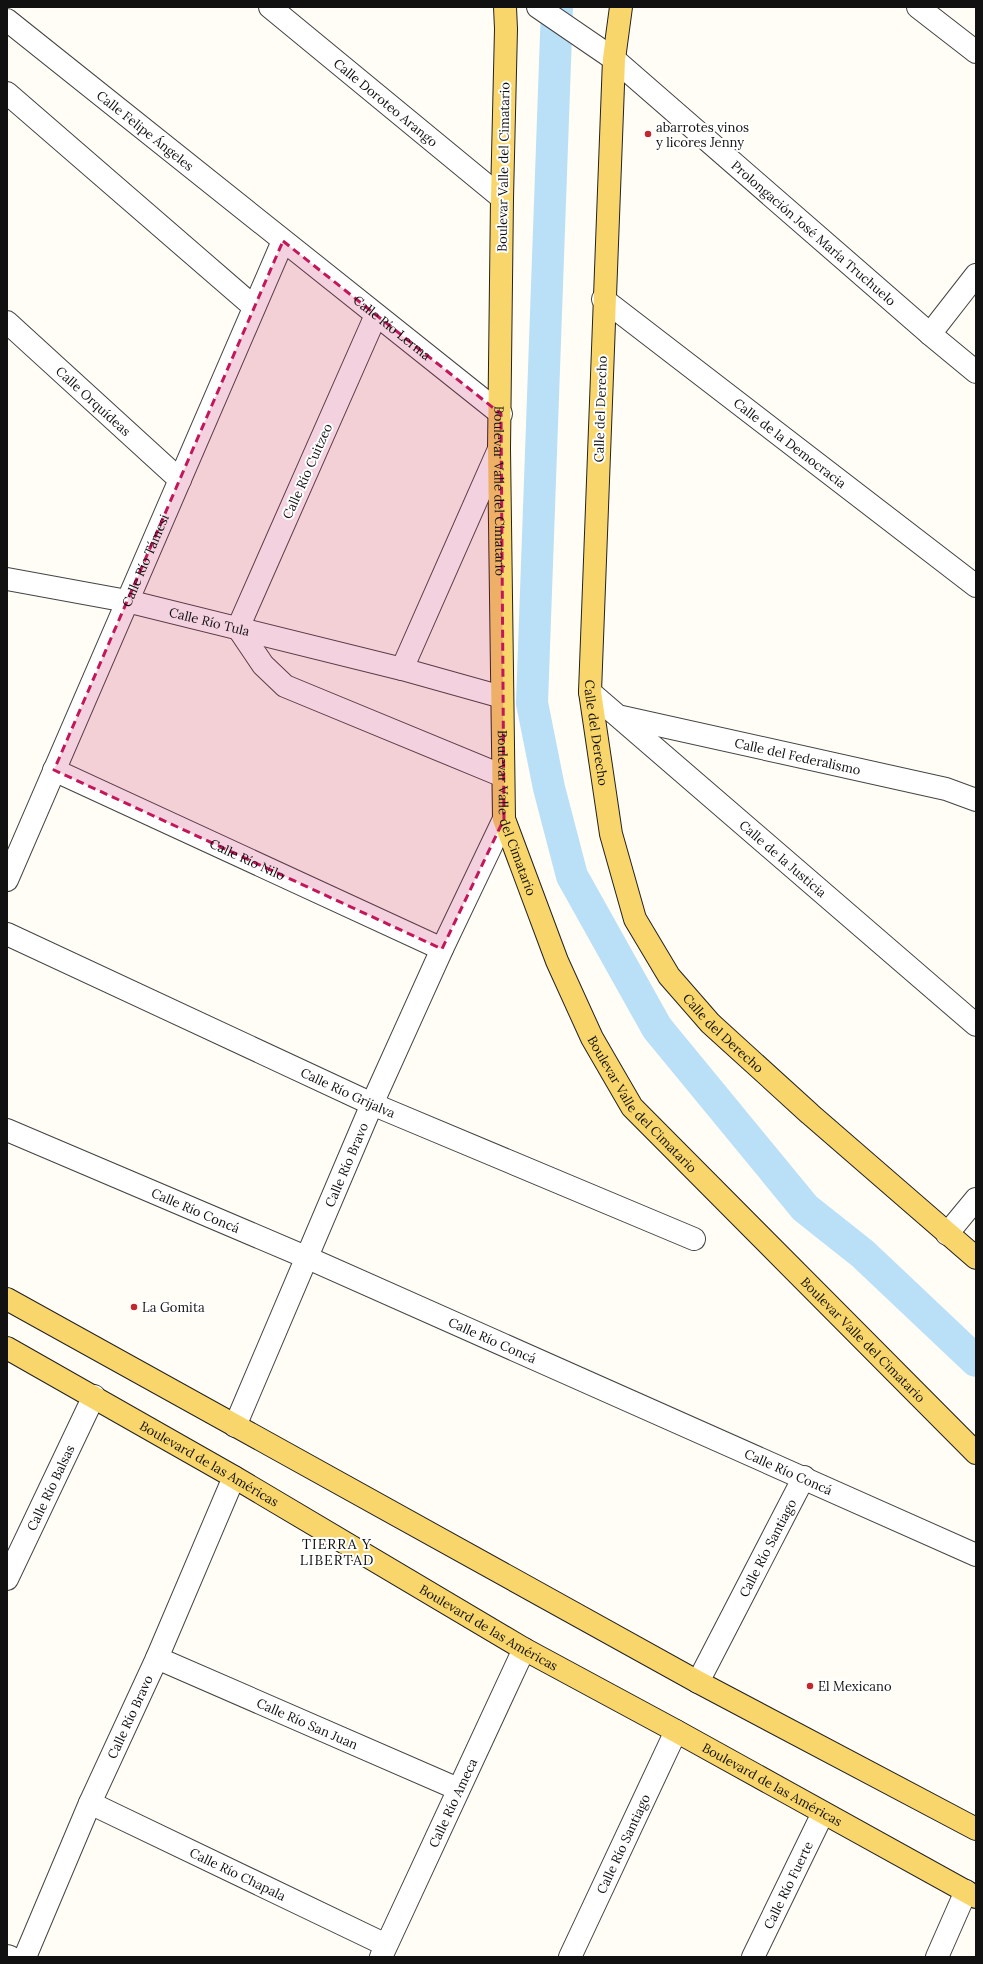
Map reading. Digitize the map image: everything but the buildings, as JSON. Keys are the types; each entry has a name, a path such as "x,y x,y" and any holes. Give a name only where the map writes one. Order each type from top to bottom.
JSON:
{"main road":[{"name":"Boulevar Valle del Cimatario","path":"505,7 506,29 502,198 501,414 499,449 504,819 557,961 592,1038 632,1107 976,1453"},
{"path":"606,53 620,7"},
{"name":"Calle del Derecho","path":"606,53 603,299 590,692 611,834 635,919 669,976 710,1023 947,1234 976,1258"},
{"path":"7,1299 698,1682 976,1829"},
{"name":"Boulevard de las Américas","path":"7,1348 94,1396 234,1477 524,1649 971,1894"}],"street":[{"name":"Calle Doroteo Arango","path":"270,7 502,198"},
{"path":"918,7 976,52"},
{"name":"Prolongación José María Truchuelo","path":"539,8 606,53 930,334 976,372"},
{"name":"Calle Felipe Ángeles","path":"7,20 283,241"},
{"path":"7,93 254,307"},
{"name":"Calle Río Támesi","path":"7,880 283,241"},
{"name":"Calle Río Lerma","path":"283,241 501,414"},
{"path":"930,334 976,275"},
{"name":"Calle de la Democracia","path":"603,299 976,586"},
{"name":"Calle Río Cuitzeo","path":"238,628 376,315"},
{"name":"Calle Orquídeas","path":"7,322 180,480"},
{"path":"402,669 499,449"},
{"name":"Calle Río Tula","path":"10,578 127,601 402,669 502,697"},
{"path":"238,628 263,665 286,686 503,776"},
{"name":"Calle de la Justicia","path":"590,692 976,1025"},
{"name":"Calle del Federalismo","path":"619,716 946,789 976,800"},
{"name":"Calle Río Nilo","path":"54,770 442,949"},
{"name":"Calle Río Bravo","path":"235,1426 308,1258 372,1104 442,949 504,819"},
{"name":"Calle Río Grijalva","path":"7,934 372,1104 694,1239"},
{"name":"Calle Río Concá","path":"7,1130 308,1258 804,1477 976,1555"},
{"path":"947,1234 976,1199"},
{"name":"Calle Río Balsas","path":"7,1579 94,1396"},
{"name":"Calle Río Bravo","path":"26,1957 90,1803 157,1658 234,1477"},
{"name":"Calle Río Santiago","path":"698,1682 804,1477"},
{"name":"Calle Río Ameca","path":"383,1951 524,1649"},
{"name":"Calle Río San Juan","path":"157,1658 458,1790"},
{"name":"Calle Río Santiago","path":"570,1957 676,1731"},
{"name":"Calle Río Chapala","path":"90,1803 383,1951"},
{"name":"Calle Río Fuerte","path":"753,1957 823,1813"},
{"path":"937,1957 971,1894"}],"highlighted area":[{"path":"283,241 501,414 504,819 442,949 54,770"}],"waterway":[{"path":"557,7 532,703 549,788 572,876 657,1028 805,1208 863,1254 976,1361"}],"place":[{"name":"abarrotes vinos y licores Jenny","path":"648,134"},
{"name":"La Gomita","path":"134,1307"},
{"name":"El Mexicano","path":"810,1686"}],"district":[{"name":"TIERRA Y LIBERTAD","path":"337,1552"}]}
